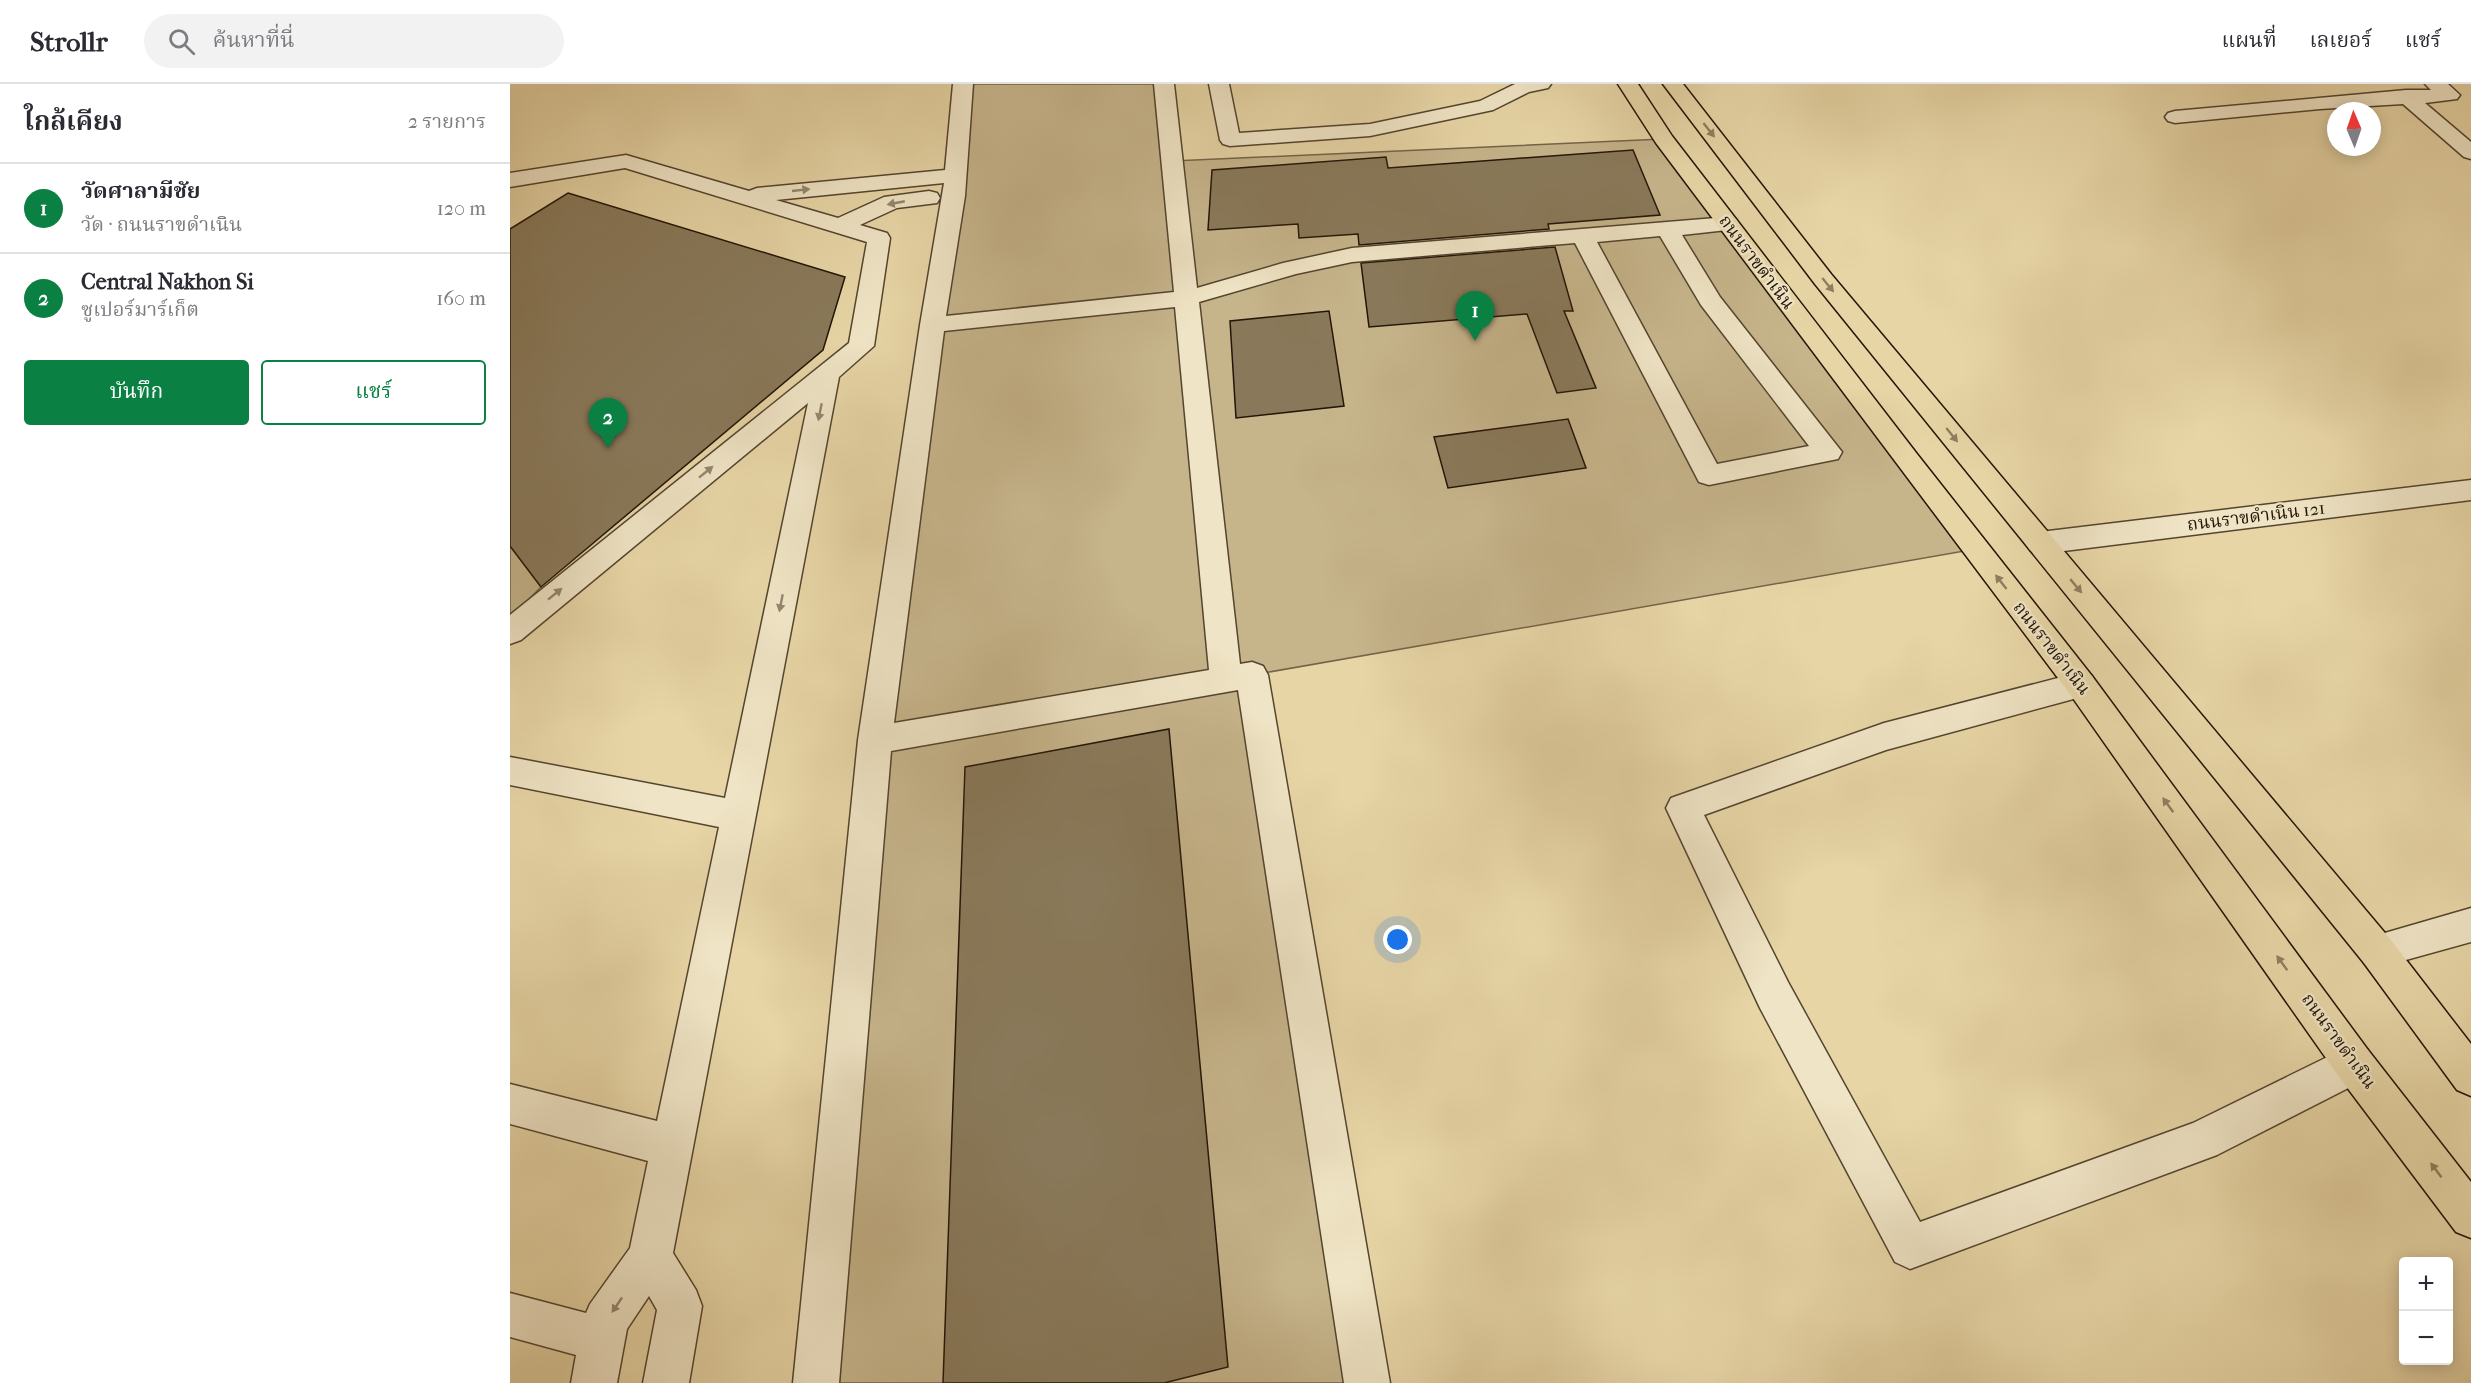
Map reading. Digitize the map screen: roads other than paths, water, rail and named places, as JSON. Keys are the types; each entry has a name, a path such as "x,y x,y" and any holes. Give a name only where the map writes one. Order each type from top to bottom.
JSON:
{"main road":[{"name":"ถนนราขดำเนิน","path":"1628,84 1663,139 1907,461 2081,685 2354,1064 2471,1217"},
{"path":"1673,84 1823,279 2377,951 2471,1076"}],"street":[{"path":"816,1383 875,740 932,325 955,185 963,84"},
{"path":"1164,84 1226,680"},
{"path":"1219,84 1230,140 1370,130 1486,106 1524,87 1541,84"},
{"path":"2175,117 2406,96 2450,95 2435,84"},
{"path":"2406,96 2471,153"},
{"path":"510,180 626,161 879,238 861,346 510,632"},
{"path":"743,196 955,185"},
{"path":"839,226 892,202 955,185"},
{"path":"932,325 1186,297 1291,268 1352,255 1728,224"},
{"path":"1582,235 1709,476 1828,452 1710,300 1667,229"},
{"path":"594,1383 606,1320 650,1257 827,374"},
{"name":"ถนนราขดำเนิน 121","path":"2040,543 2471,490"},
{"path":"875,740 1252,675 1367,1383"},
{"path":"2081,685 1884,737 1683,808 1774,995 1910,1247 2202,1140 2354,1064"},
{"path":"510,771 739,816"},
{"path":"2377,951 2471,925"},
{"path":"510,1104 672,1146"},
{"path":"650,1257 680,1306 666,1383"},
{"path":"510,1315 603,1340"}],"place":[{"name":"วัดศาลามีชัย","path":"1475,341"},
{"name":"Central Nakhon Si","path":"608,448"}]}
